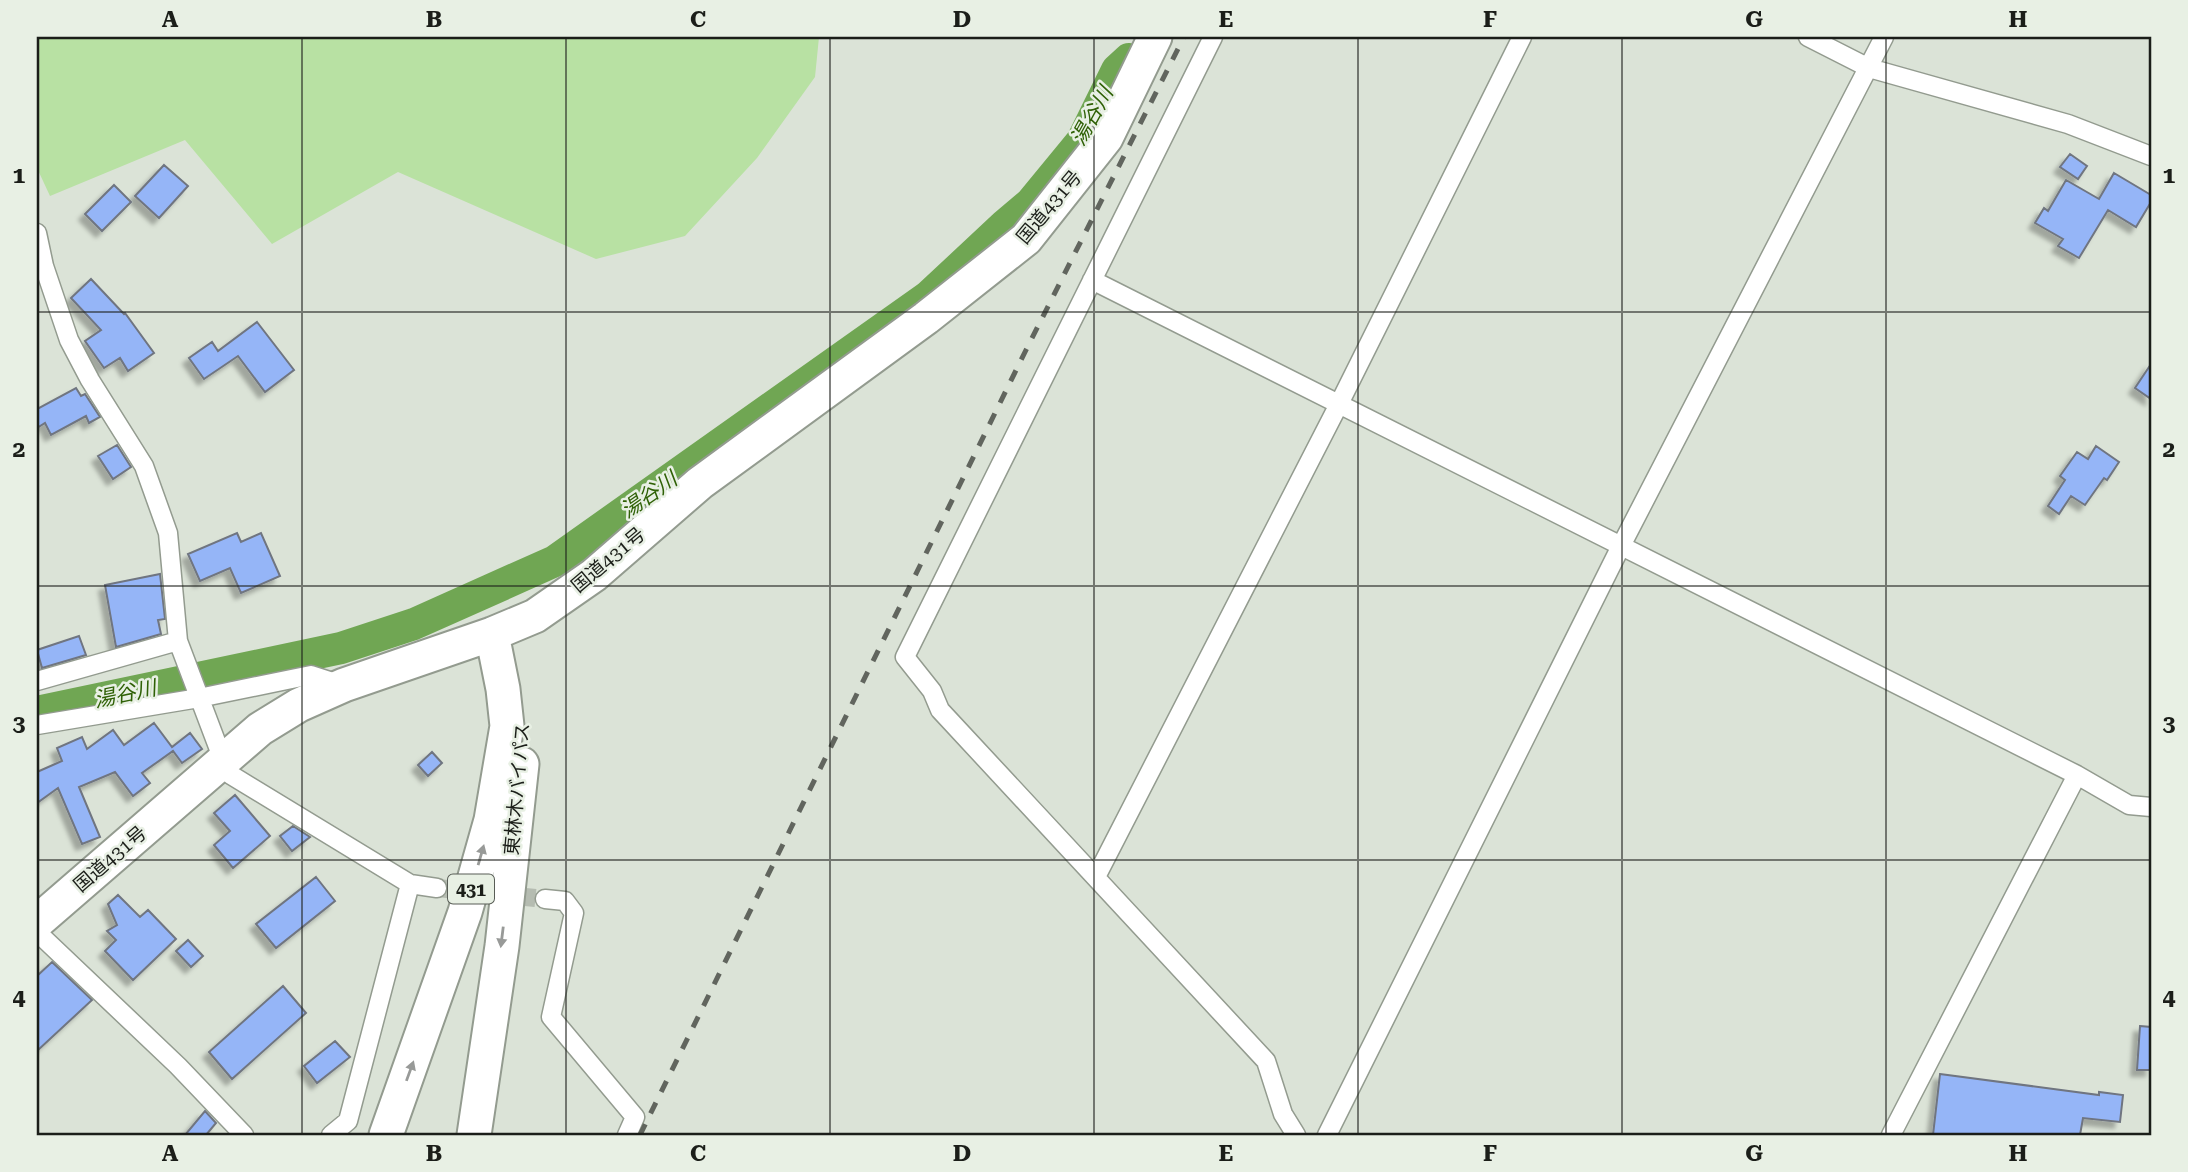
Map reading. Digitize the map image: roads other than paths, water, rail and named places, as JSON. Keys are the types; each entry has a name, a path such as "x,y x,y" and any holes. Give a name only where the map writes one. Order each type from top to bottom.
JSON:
{"highway":[{"name":"国道431号","path":"37,922 260,729 299,705 344,685 492,634 535,616 594,575 700,483 926,318 1026,239 1106,138 1156,37"},
{"name":"東林木バイパス","path":"386,1135 465,912 491,820 507,726 503,688 492,634"},
{"name":"東林木バイパス","path":"474,1135 502,946 522,768 520,673 492,634"}],"street":[{"path":"1213,37 905,657 932,691 940,710 1266,1061 1283,1114 1296,1135"},
{"path":"1096,877 1339,404 1522,37"},
{"path":"1808,37 1869,68 2068,124 2151,156"},
{"path":"1327,1135 1621,546 1884,37"},
{"path":"37,233 44,266 69,340 90,380 144,466 168,533 178,641 231,775 410,884 437,887"},
{"path":"1092,280 2077,775 2129,805 2151,807"},
{"path":"37,681 178,641"},
{"path":"37,726 199,698 311,675 344,685"},
{"path":"1891,1135 2077,775"},
{"path":"331,1135 348,1121 410,884"},
{"path":"545,899 565,901 574,913 551,1017 635,1117 627,1135"},
{"path":"37,932 178,1066 244,1135"}],"waterway":[{"name":"湯谷川","path":"37,712 341,648 414,624 555,561 929,296 1031,203 1082,141 1117,70 1129,59"}],"tunnel":[{"path":"437,888 545,899"}],"railway":[{"path":"640,1135 1026,350 1184,37"}]}
